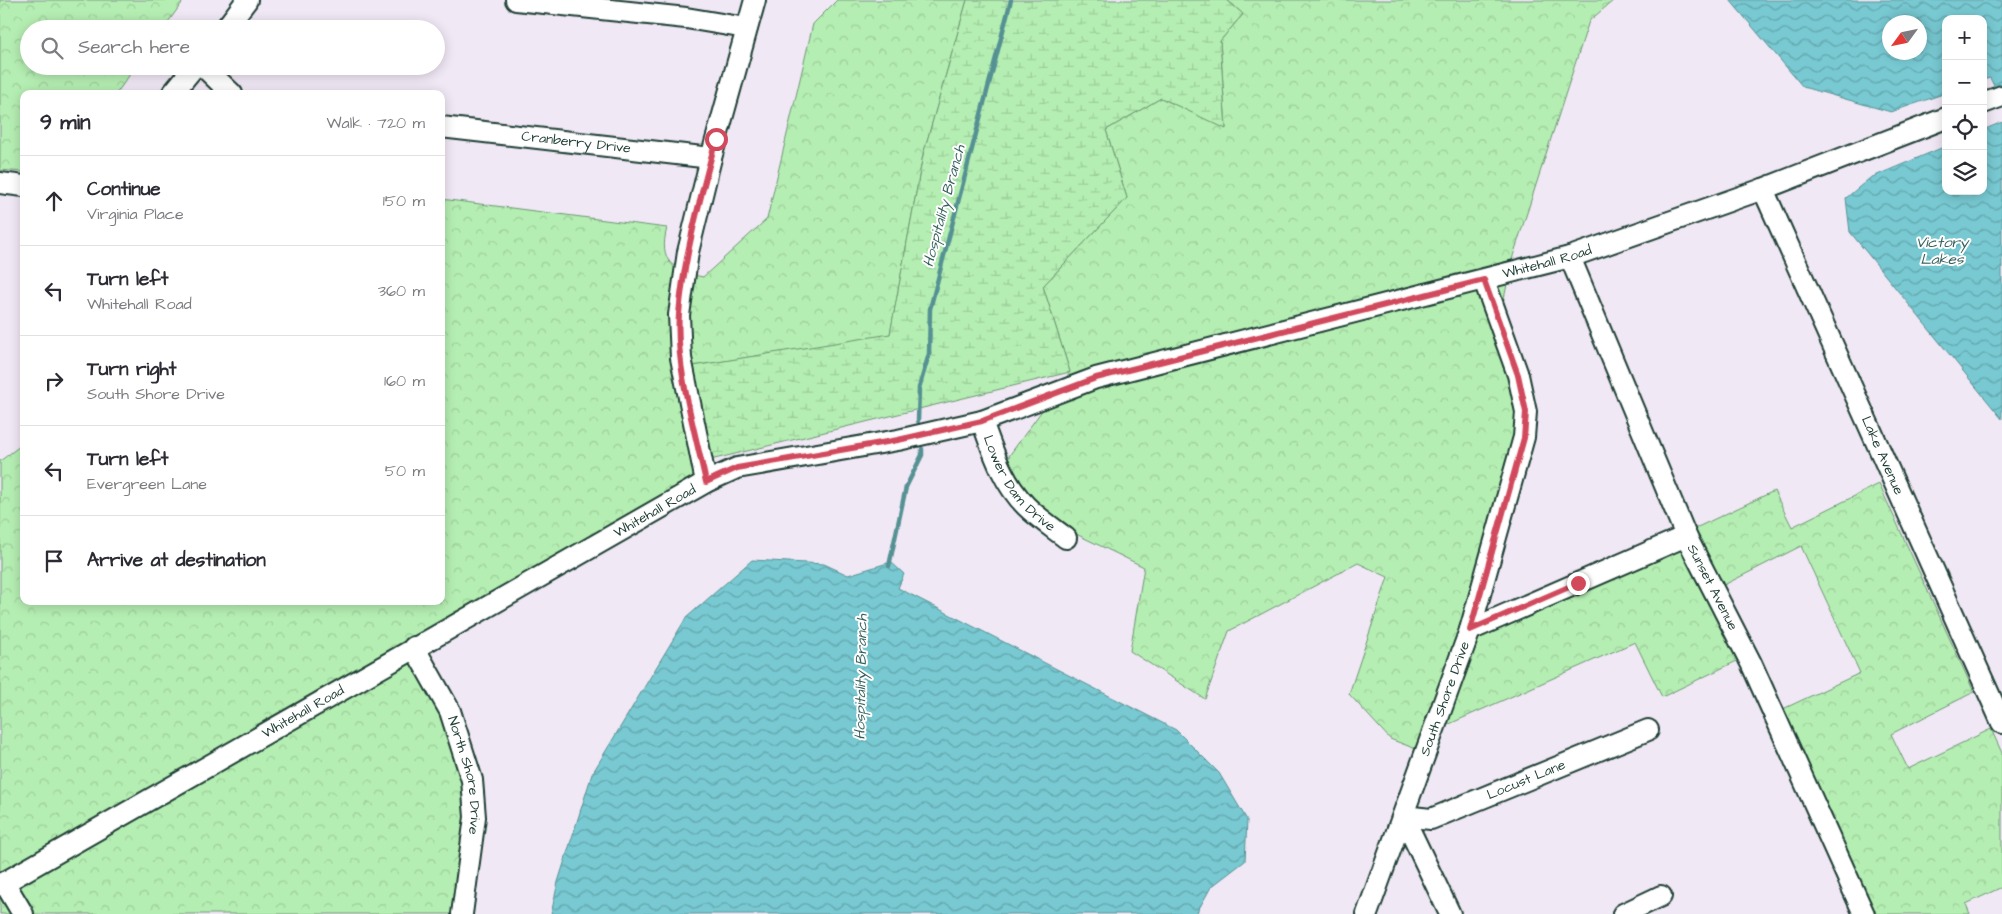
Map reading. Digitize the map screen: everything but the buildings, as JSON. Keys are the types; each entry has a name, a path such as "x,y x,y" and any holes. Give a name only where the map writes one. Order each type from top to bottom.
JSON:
{"street":[{"path":"232,20 247,0"},
{"path":"516,0 681,9 746,28"},
{"path":"706,482 681,358 679,315 688,252 711,158 755,0"},
{"path":"175,90 188,75"},
{"path":"212,75 228,90"},
{"name":"Whitehall Road","path":"2,883 706,482 737,468 898,440 982,421 1096,378 1570,257 1762,189 1942,120"},
{"name":"Cranberry Drive","path":"445,127 711,158"},
{"path":"0,183 20,186"},
{"name":"Lake Avenue","path":"1762,189 2002,723"},
{"name":"Sunset Avenue","path":"1570,257 1686,536 1751,662 1864,914"},
{"name":"South Shore Drive","path":"1367,914 1470,630 1524,438 1526,412 1518,375 1484,280"},
{"name":"Lower Dam Drive","path":"982,421 1001,471 1012,490 1028,508 1066,538"},
{"path":"1470,630 1686,536"},
{"name":"North Shore Drive","path":"414,647 450,711 472,780 474,817 462,914"},
{"name":"Locust Lane","path":"1403,816 1431,820 1648,730"},
{"path":"1403,816 1450,914"},
{"path":"2,883 23,914"},
{"path":"1623,914 1660,896"}],"green space":[{"path":"0,0 184,0 170,20 20,20 20,75 130,75 119,90 20,90 20,172 0,170"},
{"path":"837,0 967,0 923,155 890,335 693,366 704,493 418,658 481,796 465,914 0,914 0,461 20,446 20,605 445,605 445,200 667,228 665,249 670,263 676,268 692,275 703,277 767,219 813,24"},
{"path":"967,0 1227,0 1243,14 1220,41 1226,129 1161,98 1106,130 1127,198 1043,286 1070,372 694,464 693,366 890,334 923,155"},
{"path":"1227,0 1614,0 1589,21 1513,256 1501,313 1524,439 1471,634 1774,491 1792,527 1879,484 1974,692 1891,734 1908,769 1991,729 2002,753 2002,887 1966,904 1970,914 1859,914 1768,716 1860,673 1801,546 1712,591 1743,658 1662,697 1635,642 1438,729 1429,754 1390,739 1349,694 1388,577 1358,563 1229,631 1205,699 1130,651 1144,567 1041,517 1006,460 1070,372 1043,286 1127,198 1106,130 1161,98 1226,128 1220,41 1243,14"}],"water":[{"path":"1730,0 2002,0 2002,102 1990,78 1987,79 1987,15 1942,15 1942,94 1891,112 1803,87"},
{"name":"Victory Lakes","path":"2002,122 2002,419 1850,232 1846,198 1870,178 1942,148 1942,195 1987,195 1987,128"},
{"path":"752,560 824,564 848,575 891,562 904,574 898,588 1176,730 1219,773 1247,820 1245,861 1211,887 1196,914 551,914 558,882 592,774 686,618"}],"waterway":[{"name":"Hospitality Branch","path":"918,421 919,388 929,354 930,309 1011,0"},
{"name":"Hospitality Branch","path":"889,566 906,487 922,455 922,449"}],"route":[{"path":"716,139 688,252 679,315 681,358 706,482 737,468 898,440 982,421 1096,378 1484,280 1518,375 1526,412 1524,438 1470,630 1578,583"}]}
